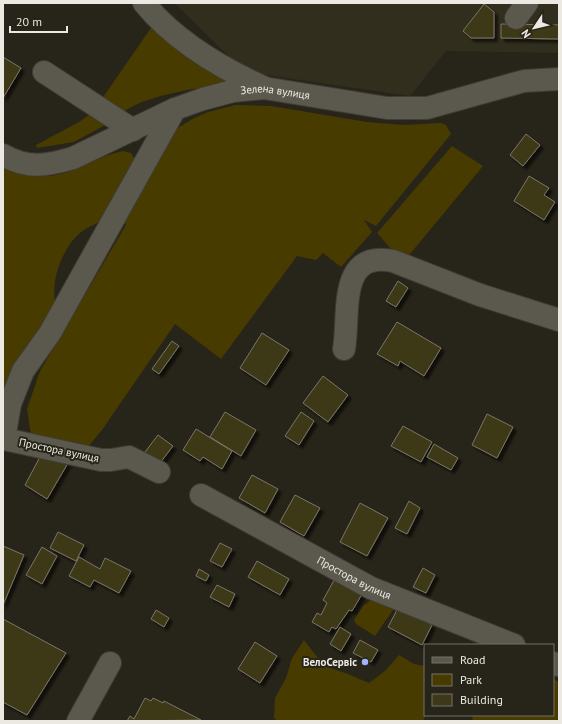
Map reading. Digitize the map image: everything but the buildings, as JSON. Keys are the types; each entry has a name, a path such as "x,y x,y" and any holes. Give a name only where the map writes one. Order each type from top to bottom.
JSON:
{"street":[{"path":"144,3 170,30 195,49 228,71 264,88"},
{"path":"44,72 133,130"},
{"name":"Зелена вулиця","path":"3,155 16,162 34,166 55,163 73,158 175,110 203,99 233,91 264,88 387,108 427,108 524,81 559,79"},
{"name":"Простора вулиця","path":"159,472 129,457 101,460 4,439 10,404 23,371 50,333 175,110"},
{"path":"344,349 349,291 352,277 363,265 373,260 383,259 393,261 480,295 559,320"},
{"name":"Простора вулиця","path":"201,495 372,588 512,644"},
{"path":"78,721 110,663"}],"shaded area":[{"path":"174,3 559,3 559,53 446,51 410,96 245,72"}],"green space":[{"path":"153,25 232,79 222,85 187,90 152,99 135,105 120,114 99,103"},
{"path":"235,105 271,106 367,122 404,125 441,123 446,125 451,134 376,226 364,220 372,232 341,267 323,253 316,260 297,256 221,359 175,324 102,430 87,448 31,435 27,409 40,371 126,225 124,222 171,132 194,118 208,112"},
{"path":"94,111 109,123 74,142 37,148 36,145 79,122"},
{"path":"452,146 483,166 405,260 391,249 377,233"},
{"path":"123,151 131,153 136,161 119,196 106,217 100,222 84,230 70,244 60,263 57,274 54,295 56,305 3,392 3,167 23,174 52,176"},
{"path":"371,600 393,610 375,636 356,624 354,620 363,606"},
{"path":"304,640 324,666 369,683 385,671 399,655 414,664 424,666 424,721 277,721 274,718 275,698 286,678 292,658"},
{"path":"554,680 559,682 559,721 472,721 473,716 554,716"}],"place":[{"name":"ВелоСервіс","path":"365,662"}]}
